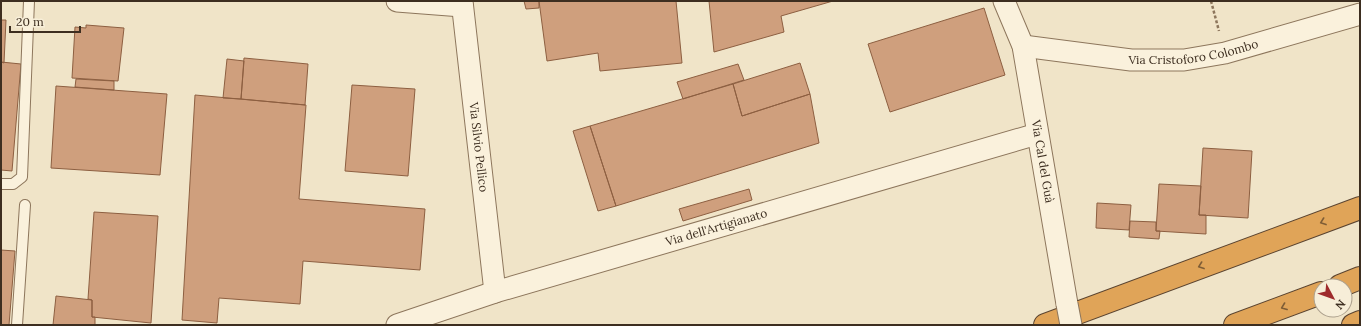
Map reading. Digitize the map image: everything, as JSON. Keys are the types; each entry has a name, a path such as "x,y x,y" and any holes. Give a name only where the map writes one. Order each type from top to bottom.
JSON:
{"highway":[{"path":"1045,325 1360,208"},
{"path":"1236,325 1313,296"},
{"path":"1353,325 1360,322"}],"street":[{"path":"397,1 462,3"},
{"name":"Via Cal del Guà","path":"1004,1 1023,46 1071,325"},
{"name":"Via Silvio Pellico","path":"462,3 495,292"},
{"name":"Via Cristoforo Colombo","path":"1023,46 1131,60 1184,60 1225,52 1360,14"},
{"name":"Via dell'Artigianato","path":"397,325 495,292 1037,134"}],"lane":[{"path":"1,184 13,184 22,178 29,1"},
{"path":"16,325 26,205"}],"path":[{"path":"1211,1 1225,52"}],"building":[{"path":"524,1 539,1 539,8 526,9"},
{"path":"539,1 676,1 682,63 600,71 598,53 547,61"},
{"path":"709,1 833,1 781,16 784,32 714,52"},
{"path":"984,8 1005,75 890,112 868,44"},
{"path":"1,20 6,20 4,63 1,62"},
{"path":"86,25 124,28 118,81 72,78 75,27 86,28"},
{"path":"244,58 308,64 305,105 241,99"},
{"path":"227,59 244,61 241,99 223,98"},
{"path":"1,62 21,64 12,171 1,170"},
{"path":"800,63 810,94 742,116 733,84"},
{"path":"738,64 744,80 683,99 677,82"},
{"path":"76,79 114,81 114,90 75,87"},
{"path":"733,84 742,116 810,94 819,143 616,206 590,126"},
{"path":"352,85 415,89 408,176 345,171"},
{"path":"56,86 167,94 160,175 51,168"},
{"path":"195,95 306,105 299,199 425,209 420,270 303,261 300,304 219,298 217,323 182,320"},
{"path":"590,126 616,206 598,211 573,131"},
{"path":"1203,148 1252,151 1248,218 1199,215"},
{"path":"1159,184 1201,186 1199,215 1206,215 1206,234 1156,231"},
{"path":"749,189 752,200 683,221 679,209"},
{"path":"1097,203 1131,205 1129,230 1096,228"},
{"path":"94,212 158,216 151,323 92,317 92,300 88,299"},
{"path":"1130,221 1156,222 1156,231 1160,231 1159,239 1129,237"},
{"path":"1,250 15,251 9,325 1,325"},
{"path":"56,296 92,300 92,317 95,317 95,325 53,325"}]}
